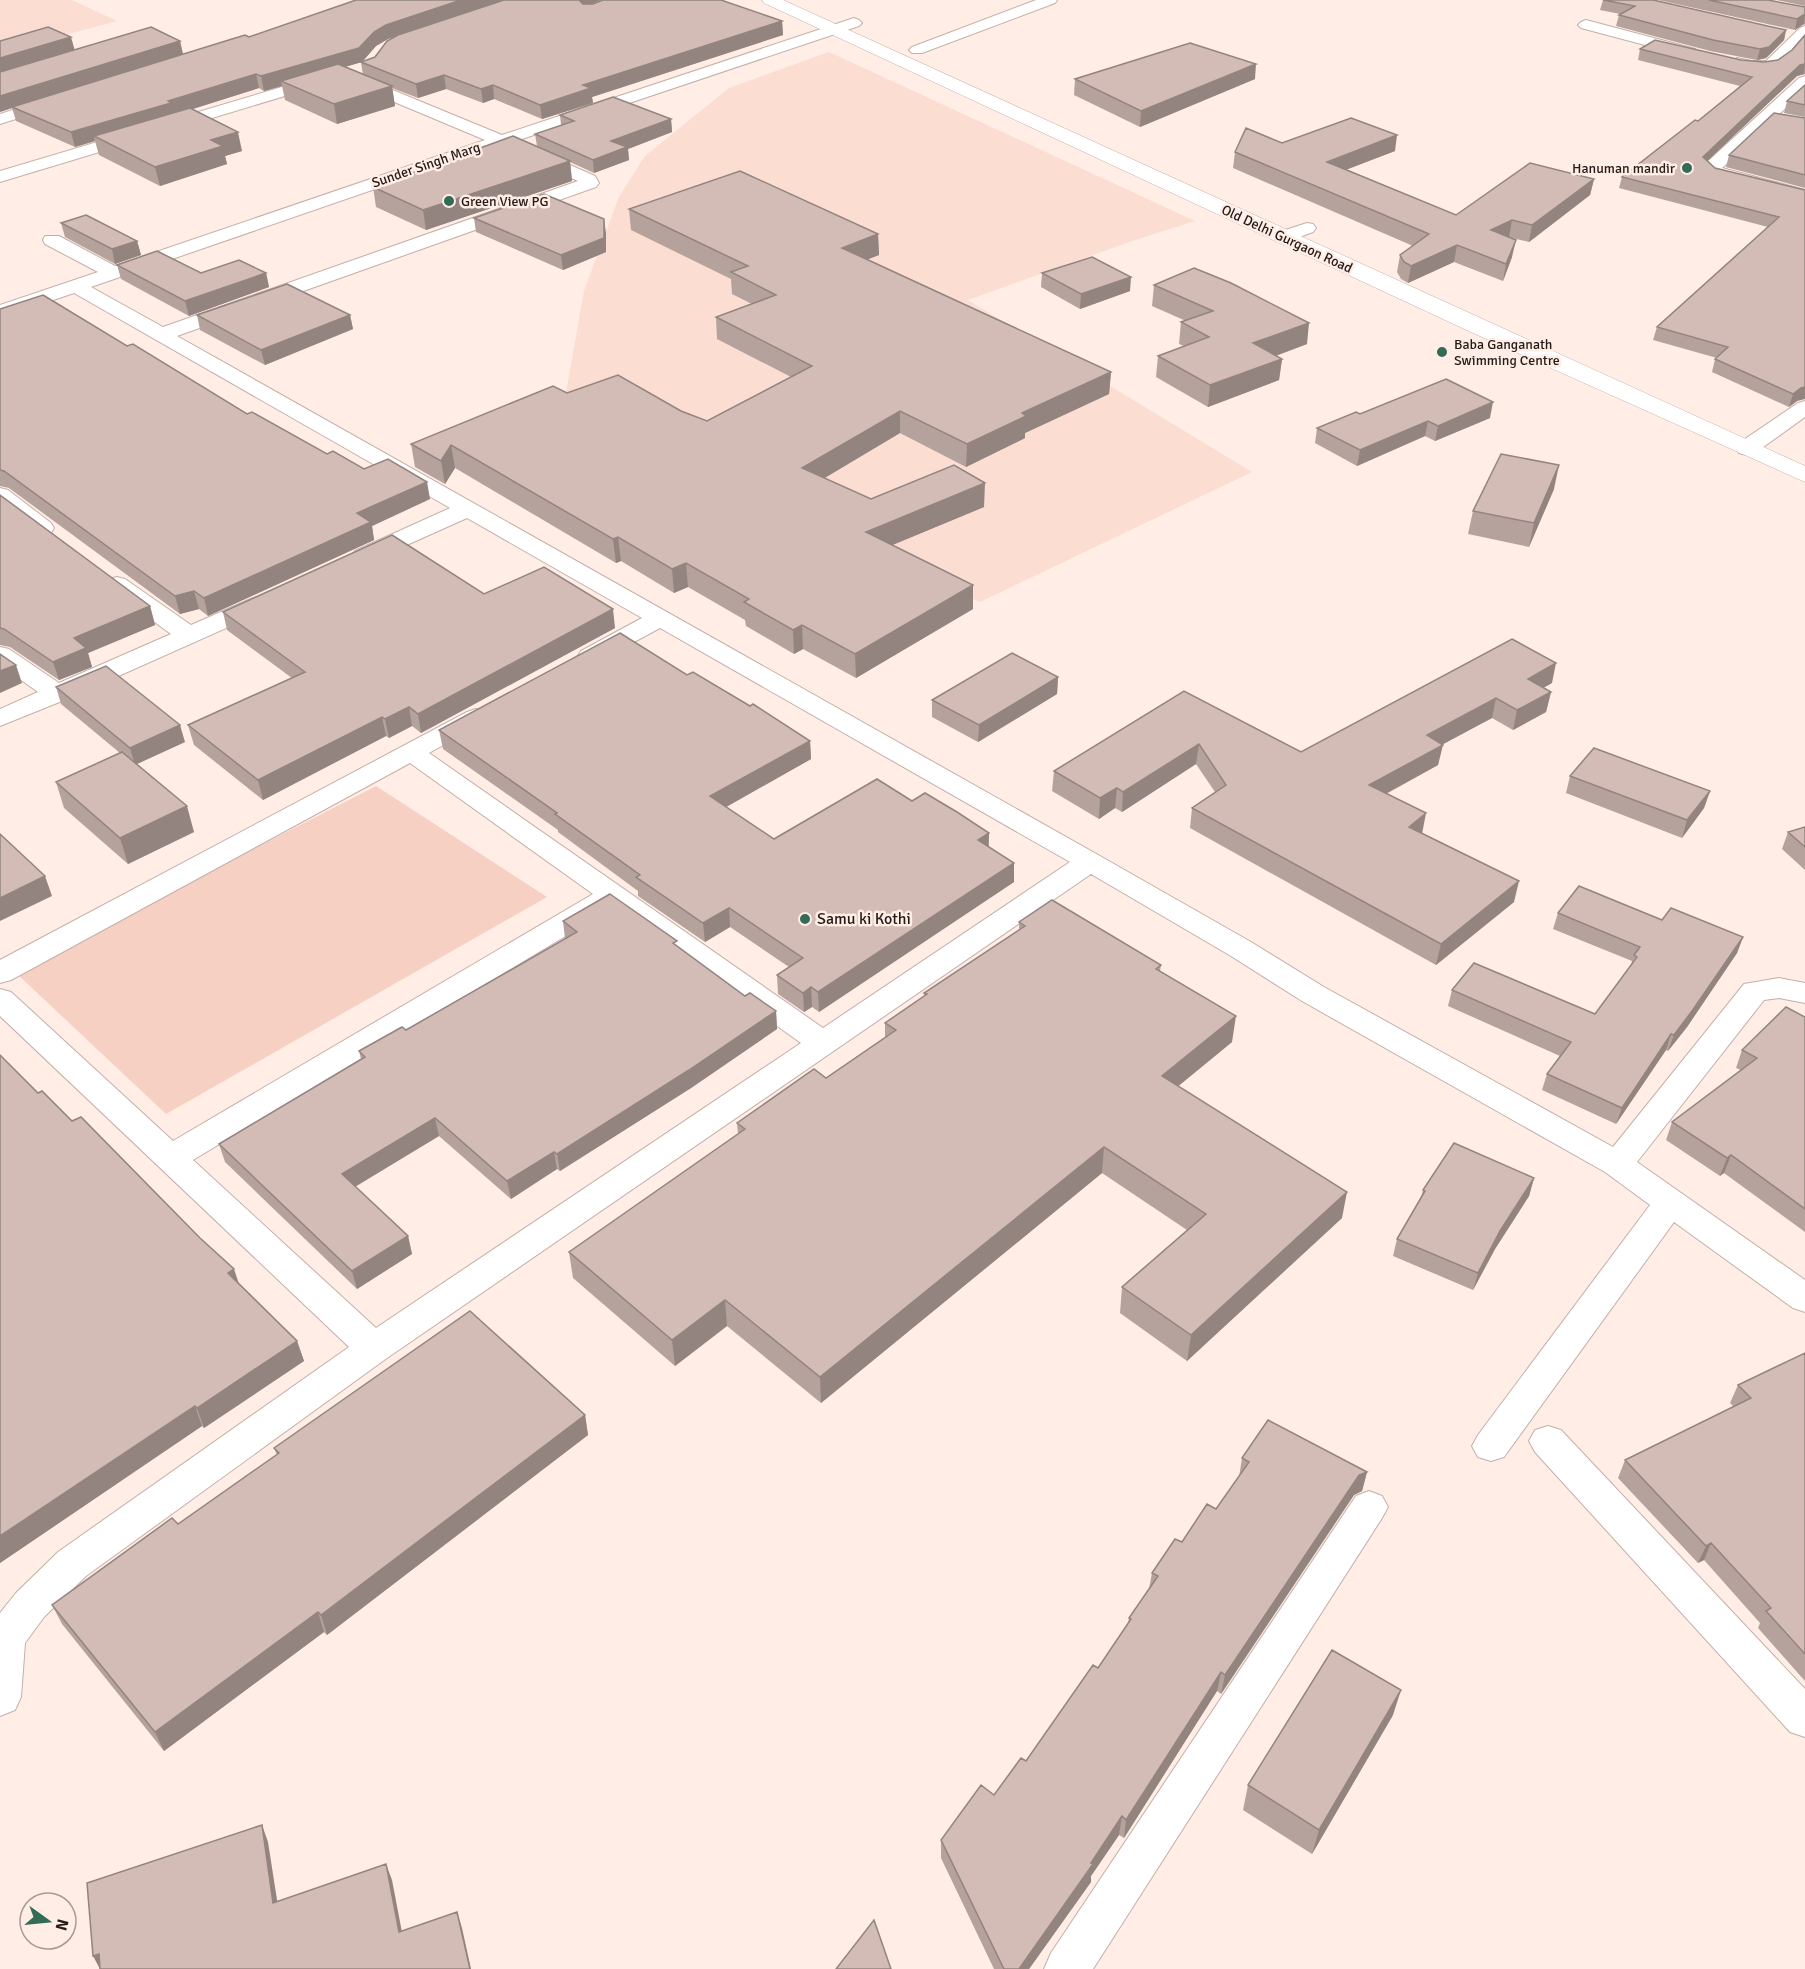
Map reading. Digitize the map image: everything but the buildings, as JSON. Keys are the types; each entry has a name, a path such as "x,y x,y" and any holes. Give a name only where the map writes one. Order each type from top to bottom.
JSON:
{"main road":[{"name":"Old Delhi Gurgaon Road","path":"770,0 1283,237 1755,442 1805,454"},
{"name":"Old Delhi Gurgaon Road","path":"805,0 1307,228 1755,442 1805,475"}],"street":[{"path":"917,50 1050,0"},
{"name":"Sunder Singh Marg","path":"6,305 76,287 500,140 854,23"},
{"path":"1586,25 1750,66 1770,65 1801,34"},
{"path":"1776,33 1801,34"},
{"path":"0,177 369,67"},
{"path":"160,335 590,183 589,180 500,140 341,75"},
{"path":"1805,81 1711,168 1712,171 1805,195"},
{"path":"0,119 67,98"},
{"path":"1766,116 1785,120"},
{"path":"1283,237 1307,228"},
{"path":"52,240 114,273"},
{"path":"76,287 160,335 403,462 467,509 1242,949 1313,994 1617,1164 1805,1298"},
{"path":"1755,442 1805,407"},
{"path":"0,495 56,538"},
{"path":"339,567 467,509"},
{"path":"104,573 190,636"},
{"path":"0,718 286,592"},
{"path":"567,668 661,618"},
{"path":"0,654 58,694"},
{"path":"0,973 494,708"},
{"path":"411,752 822,1044"},
{"path":"0,1697 3,1634 72,1564 374,1348 1090,862"},
{"path":"172,1157 613,895"},
{"path":"1617,1164 1755,991 1779,988 1805,993"},
{"path":"0,999 172,1157 374,1348"},
{"path":"1491,1446 1671,1202"},
{"path":"1548,1441 1805,1718"},
{"path":"1067,1969 1369,1507"}],"shaded area":[{"path":"0,0 72,0 117,21 0,52"},
{"path":"829,52 1195,221 1132,241 968,300 1252,472 980,602 756,500 564,404 584,291 619,197 645,156 729,88"},
{"path":"376,786 547,897 166,1114 15,972"}],"place":[{"name":"Hanuman mandir","path":"1687,168"},
{"name":"Green View PG","path":"449,201"},
{"name":"Baba Ganganath Swimming Centre","path":"1442,352"},
{"name":"Samu ki Kothi","path":"805,919"}]}
